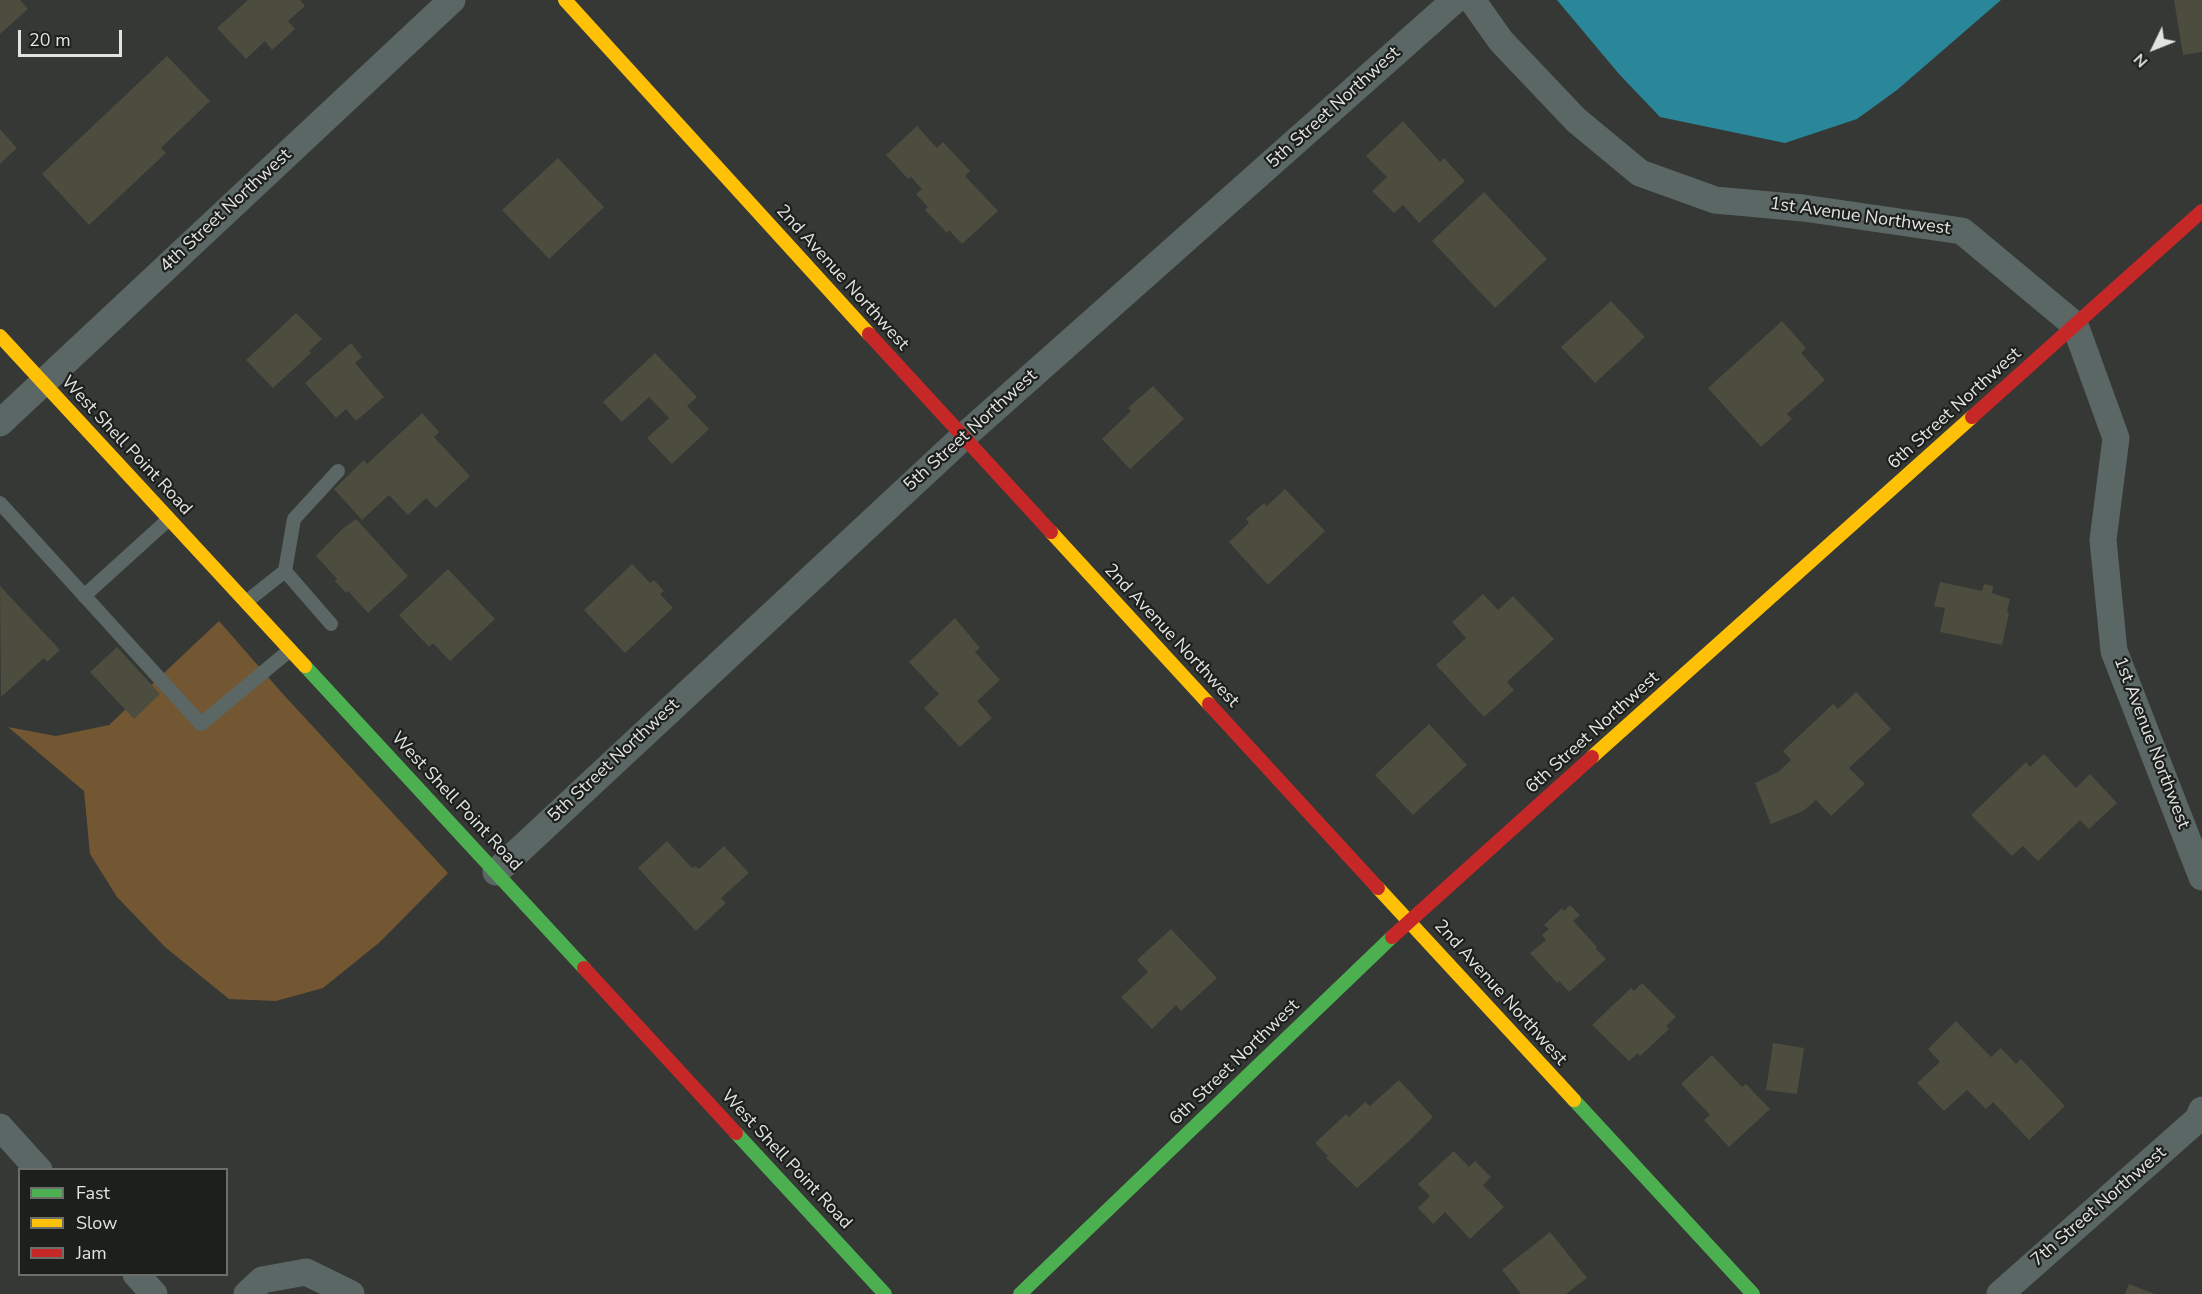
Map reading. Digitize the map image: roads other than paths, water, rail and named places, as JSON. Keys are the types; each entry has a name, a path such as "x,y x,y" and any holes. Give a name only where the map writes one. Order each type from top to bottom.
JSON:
{"street":[{"name":"4th Street Northwest","path":"0,423 452,0"},
{"name":"2nd Avenue Northwest","path":"565,0 963,437 1753,1294"},
{"name":"5th Street Northwest","path":"496,872 963,437 1455,0"},
{"name":"1st Avenue Northwest","path":"1472,0 1501,41 1576,120 1640,173 1715,200 1803,208 1962,231 2075,325 2116,438 2103,540 2114,651 2202,877"},
{"name":"6th Street Northwest","path":"1020,1294 1410,920 2202,211"},
{"name":"West Shell Point Road","path":"0,336 885,1294"},
{"name":"7th Street Northwest","path":"2000,1294 2201,1118"},
{"path":"0,1127 37,1168"},
{"path":"247,1294 262,1280 306,1272 351,1294"},
{"path":"137,1276 154,1294"}],"lane":[{"path":"246,602 285,571 294,519 338,471"},
{"path":"0,503 201,724 290,650"},
{"path":"84,596 169,519"},
{"path":"285,571 331,624"}],"water":[{"path":"1557,0 2001,0 1897,90 1857,119 1785,143 1660,117 1619,74"}]}
